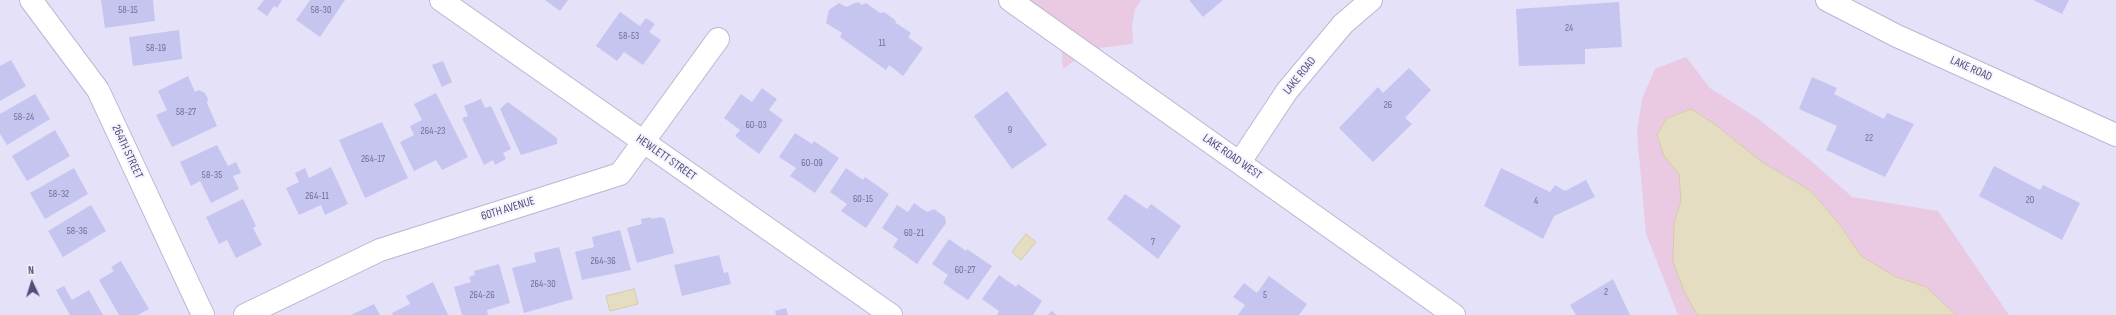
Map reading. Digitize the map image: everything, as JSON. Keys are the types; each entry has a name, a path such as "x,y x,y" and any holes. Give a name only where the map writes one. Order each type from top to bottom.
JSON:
{"street":[{"name":"264TH STREET","path":"31,0 98,90 203,315"},
{"name":"HEWLETT STREET","path":"442,0 891,315"},
{"name":"LAKE ROAD WEST","path":"1010,0 1454,315"},
{"name":"LAKE ROAD","path":"1240,162 1287,91 1343,24 1371,0"},
{"name":"LAKE ROAD","path":"1827,0 1897,36 2116,135"},
{"name":"60TH AVENUE","path":"244,315 380,250 620,174 718,39"}],"shaded area":[{"path":"0,0 2116,0 2116,315 0,315"},
{"path":"1025,0 1141,0 1135,9 1132,27 1133,44 1091,49 1063,69 1061,45"},
{"path":"1686,57 1710,88 1757,118 1810,160 1852,197 1938,211 2009,315 1678,315 1646,234 1637,133 1642,99 1655,69"},
{"path":"1691,109 1713,123 1762,162 1811,191 1840,225 1861,256 1894,276 1926,287 1956,315 1697,315 1684,291 1673,262 1674,224 1681,200 1679,174 1664,156 1657,135 1667,118"},
{"path":"1026,234 1036,242 1021,260 1012,252"},
{"path":"634,289 638,304 610,311 606,296"}],"building":[{"path":"101,0 153,0 155,21 105,28"},
{"path":"264,0 282,0 277,8 274,6 267,16 257,9"},
{"path":"310,0 345,0 320,37 296,20"},
{"path":"545,0 568,0 560,11"},
{"path":"1189,0 1223,0 1203,17"},
{"path":"2033,0 2069,0 2062,14"},
{"path":"858,2 862,5 866,3 880,13 884,12 895,20 896,23 911,33 908,37 923,48 903,76 889,65 886,70 840,37 842,33 826,23 829,10 839,3 846,7"},
{"path":"1619,2 1622,47 1585,49 1585,64 1519,66 1516,9"},
{"path":"620,12 640,26 646,18 655,24 649,32 661,40 643,65 624,52 617,61 596,46"},
{"path":"179,30 182,59 133,66 129,37"},
{"path":"11,60 26,86 0,101 0,66"},
{"path":"443,61 452,82 442,87 432,65"},
{"path":"1409,68 1431,90 1405,118 1412,124 1373,162 1339,128 1378,87 1383,93"},
{"path":"188,76 195,92 199,90 205,93 208,99 207,103 217,126 172,147 156,115 167,110 158,91"},
{"path":"1812,77 1837,88 1834,94 1884,119 1887,113 1914,124 1885,177 1826,150 1837,126 1799,109"},
{"path":"762,88 777,99 769,110 783,120 759,154 735,136 740,130 724,118 741,94 752,102"},
{"path":"1007,91 1047,145 1012,169 974,116"},
{"path":"436,93 468,157 442,170 436,160 414,171 400,142 414,135 410,126 422,120 414,104"},
{"path":"35,94 50,119 7,145 0,134 0,114"},
{"path":"481,99 485,108 491,106 511,149 503,153 506,159 495,165 493,160 484,165 462,118 468,116 464,106"},
{"path":"508,102 557,138 557,144 521,155 500,109"},
{"path":"382,122 408,178 365,198 339,140"},
{"path":"55,130 70,156 27,181 12,156"},
{"path":"795,133 812,144 814,141 839,158 815,193 790,176 796,168 779,157"},
{"path":"217,145 228,166 236,162 241,173 233,176 239,189 211,203 200,181 191,186 180,162"},
{"path":"1994,166 2040,190 2043,185 2080,203 2062,240 1979,196"},
{"path":"331,167 348,204 325,215 321,205 299,215 286,188 299,182 295,173 305,168 309,178"},
{"path":"74,168 88,194 45,219 30,193"},
{"path":"846,168 863,180 865,177 889,194 866,228 841,211 847,204 830,192"},
{"path":"1501,168 1550,192 1555,185 1565,191 1586,180 1595,197 1554,216 1543,239 1484,206"},
{"path":"1125,194 1147,209 1151,204 1181,226 1158,259 1107,219"},
{"path":"243,199 256,226 253,228 262,245 236,258 227,240 219,244 206,217"},
{"path":"914,203 927,212 934,209 945,217 946,223 917,264 893,247 898,239 882,228 897,205 908,212"},
{"path":"91,205 106,231 63,257 48,231"},
{"path":"651,217 651,219 661,217 665,219 674,253 637,263 627,228 642,224 641,219"},
{"path":"620,230 631,270 582,280 575,252 594,247 592,237"},
{"path":"949,239 992,266 968,300 943,283 948,275 932,264"},
{"path":"559,247 573,299 524,313 512,268 536,262 534,253"},
{"path":"719,255 724,273 728,272 731,284 682,296 674,265"},
{"path":"121,261 149,309 138,315 119,315 99,280 114,271 111,267"},
{"path":"499,264 510,303 487,310 488,315 462,315 454,287 471,282 469,277 475,275 474,271"},
{"path":"999,275 1016,287 1018,284 1042,301 1033,315 997,315 999,311 982,299"},
{"path":"1269,276 1307,304 1299,315 1238,315 1245,305 1233,297 1244,283 1257,293"},
{"path":"1613,279 1630,315 1576,315 1570,305"},
{"path":"433,282 448,315 393,315 392,313 410,304 406,296"},
{"path":"64,286 72,300 89,290 103,315 70,315 56,290"},
{"path":"374,304 380,315 351,315"},
{"path":"786,308 788,315 776,315 775,311"},
{"path":"1051,311 1057,315 1048,315"}]}
